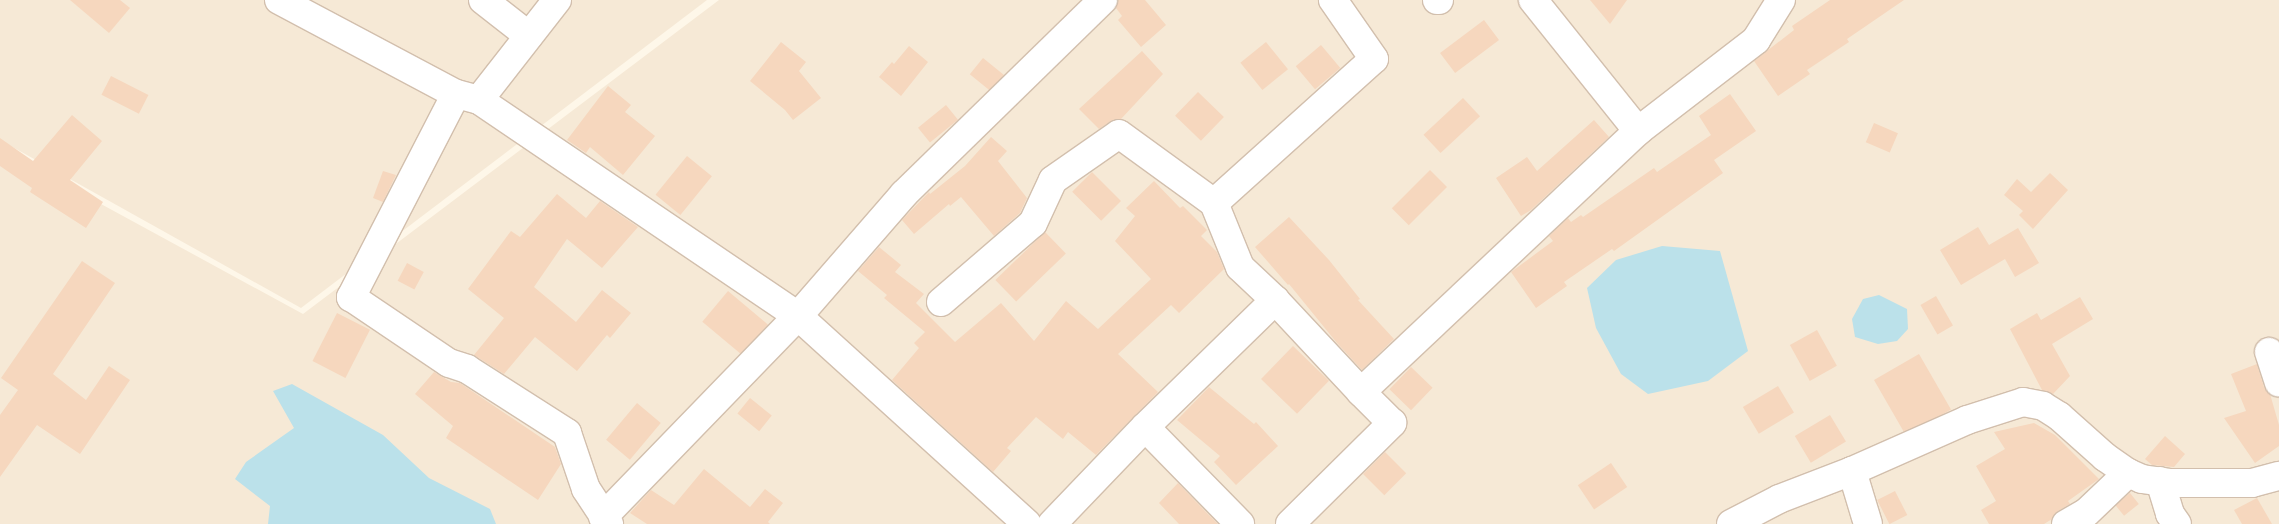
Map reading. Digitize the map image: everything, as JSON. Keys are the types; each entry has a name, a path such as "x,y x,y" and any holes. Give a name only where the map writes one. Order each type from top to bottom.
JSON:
{"street":[{"path":"279,0 468,97 798,316 1028,524"},
{"path":"483,0 528,36"},
{"path":"557,0 528,36 468,97 351,297 449,363 467,369 567,434 586,489 606,520 798,316 904,194 1103,0"},
{"path":"1214,203 1374,59 1333,0"},
{"path":"1533,0 1638,131"},
{"path":"1361,392 1638,131 1756,40 1781,0"},
{"path":"941,302 1033,223 1054,180 1119,134 1214,203 1240,267 1275,300 1392,423 1290,524"},
{"path":"1052,524 1145,427 1275,300"},
{"path":"2268,352 2279,382"},
{"path":"1731,524 1779,499 1852,471 1967,420 2023,402 2043,406 2059,416 2105,456 2128,473 2142,479 2252,483 2279,476"},
{"path":"1145,427 1240,524"},
{"path":"1852,471 1868,524"},
{"path":"2066,524 2087,512 2128,473"},
{"path":"2160,481 2170,514 2178,524"}],"shaded area":[{"path":"0,0 707,0 301,308 0,140"},
{"path":"719,0 2279,0 2279,524 0,524 0,149 303,314"}],"water":[{"path":"1662,246 1720,251 1748,351 1708,381 1648,394 1621,374 1596,328 1587,288 1616,260"},
{"path":"1879,295 1907,309 1908,329 1897,341 1878,344 1855,337 1852,319 1863,299"},
{"path":"292,384 383,435 429,478 490,509 496,524 268,524 270,506 235,479 246,462 294,428 273,391"}],"building":[{"path":"70,0 120,0 130,8 109,33"},
{"path":"1118,0 1145,0 1166,25 1141,47 1118,20 1122,16 1116,8"},
{"path":"1590,0 1627,0 1610,24"},
{"path":"1830,0 1904,0 1847,39 1849,42 1807,70 1810,74 1778,96 1754,61 1794,30 1792,26"},
{"path":"1484,20 1499,40 1455,73 1440,53"},
{"path":"781,42 806,62 799,71 821,98 793,120 785,110 750,81"},
{"path":"1266,42 1288,69 1262,90 1240,63"},
{"path":"1321,45 1340,68 1315,89 1296,66"},
{"path":"909,46 928,62 901,96 879,77 892,62 894,64"},
{"path":"1142,51 1163,74 1121,119 1111,121 1099,129 1079,109"},
{"path":"983,58 1004,75 991,91 970,74"},
{"path":"111,76 148,95 139,114 101,95"},
{"path":"608,86 631,105 625,112 655,136 623,175 590,147 586,153 567,140"},
{"path":"1198,92 1224,117 1201,141 1175,116"},
{"path":"1730,94 1756,131 1714,160 1723,173 1614,251 1612,249 1564,282 1567,286 1536,308 1511,272 1553,241 1549,236 1568,218 1571,222 1581,215 1583,217 1654,168 1657,172 1711,135 1699,116"},
{"path":"1463,98 1480,116 1441,153 1424,135"},
{"path":"946,105 958,120 930,142 918,128"},
{"path":"72,115 102,141 70,180 103,202 86,228 30,192 32,188 0,166 0,138 33,161"},
{"path":"1594,120 1609,137 1531,210 1521,216 1496,178 1527,157 1537,171"},
{"path":"1874,123 1898,133 1890,152 1866,142"},
{"path":"991,137 1007,151 998,161 1027,198 1020,213 994,236 961,197 950,206 949,204 914,234 902,220 929,192 930,194 965,166"},
{"path":"687,156 712,176 680,215 656,195"},
{"path":"1430,170 1447,187 1409,225 1392,208"},
{"path":"383,171 396,175 383,202 373,198"},
{"path":"1092,172 1121,201 1101,221 1072,192"},
{"path":"2050,173 2068,190 2033,229 2019,215 2023,211 2004,195 2017,179 2031,192"},
{"path":"1154,181 1180,208 1183,206 1207,230 1201,236 1217,252 1224,269 1179,313 1171,305 1118,354 1158,392 1096,455 1068,432 1063,439 1036,417 1007,448 1011,451 993,472 892,380 919,348 914,343 925,332 884,298 887,295 858,271 879,247 901,265 895,272 924,294 916,303 955,342 1001,303 1034,341 1066,301 1098,329 1151,279 1115,241 1135,216 1126,208"},
{"path":"557,194 586,218 600,201 638,227 602,268 567,239 534,287 576,322 602,290 631,313 610,338 607,335 577,371 535,337 504,374 474,355 504,318 468,289 511,231 520,237"},
{"path":"1289,217 1329,260 1360,299 1358,300 1394,339 1362,370 1255,247"},
{"path":"1978,227 1989,245 2018,228 2039,263 2015,277 2005,259 1961,285 1940,250"},
{"path":"1045,232 1066,254 1016,302 995,280"},
{"path":"82,261 115,283 53,374 86,400 109,366 130,380 80,454 37,425 0,477 0,415 18,390 1,378"},
{"path":"407,263 424,272 414,290 398,281"},
{"path":"728,291 768,324 742,355 702,322"},
{"path":"1936,296 1953,325 1937,334 1920,305"},
{"path":"2080,297 2093,319 2052,344 2070,376 2053,394 2042,390 2010,329 2037,313 2041,320"},
{"path":"337,313 370,330 345,378 312,361"},
{"path":"1817,330 1837,366 1810,381 1790,345"},
{"path":"1293,346 1329,381 1297,414 1261,379"},
{"path":"1919,354 1951,409 1906,435 1874,380"},
{"path":"2257,364 2264,387 2270,394 2279,425 2279,446 2255,463 2224,418 2246,411 2231,374"},
{"path":"1411,367 1433,388 1411,410 1389,389"},
{"path":"434,372 451,382 460,383 555,447 561,464 538,500 446,438 453,426 415,394"},
{"path":"1778,386 1794,413 1759,434 1743,407"},
{"path":"1209,387 1254,424 1256,422 1278,446 1236,485 1214,462 1220,456 1177,420"},
{"path":"750,398 772,416 759,431 737,414"},
{"path":"637,403 661,423 630,460 606,440"},
{"path":"1830,415 1846,442 1811,463 1795,436"},
{"path":"2034,423 2055,435 2099,479 2068,501 2070,504 2058,511 2052,519 2044,524 1989,524 1981,510 1996,501 1976,466 2005,449 1994,432"},
{"path":"2165,436 2185,454 2174,467 2152,465 2145,459"},
{"path":"1385,452 1406,473 1384,495 1363,474"},
{"path":"1611,463 1627,487 1594,509 1578,485"},
{"path":"704,469 750,507 765,489 783,503 768,522 770,524 647,524 630,513 651,490 674,505"},
{"path":"1178,483 1218,524 1179,524 1159,503"},
{"path":"1895,491 1907,515 1889,524 1877,500"},
{"path":"2130,493 2139,504 2124,516 2115,505"},
{"path":"2257,498 2272,524 2242,524 2234,510"}]}
